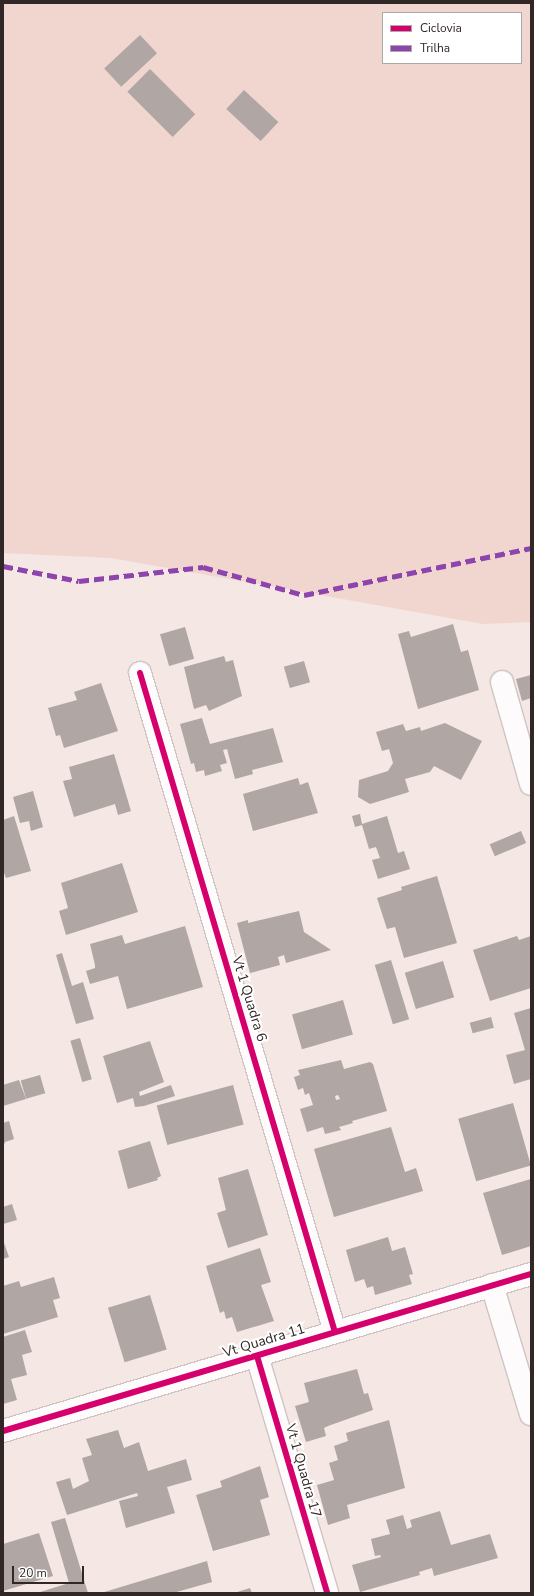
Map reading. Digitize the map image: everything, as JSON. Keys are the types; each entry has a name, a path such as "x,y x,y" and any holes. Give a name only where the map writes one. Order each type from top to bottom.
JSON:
{"street":[{"name":"Vt 1 Quadra 6","path":"140,673 335,1332"},
{"path":"502,682 531,784"},
{"name":"Vt Quadra 11","path":"3,1431 531,1274"},
{"path":"492,1285 531,1414"},
{"name":"Vt 1 Quadra 17","path":"257,1356 327,1593"}],"shaded area":[{"path":"3,3 531,3 531,622 483,624 111,558 3,553"}],"building":[{"path":"140,35 157,53 121,87 104,68"},
{"path":"150,69 195,114 173,137 127,92"},
{"path":"244,90 278,122 261,141 226,109"},
{"path":"453,624 461,652 468,650 479,690 418,709 398,634 409,631 411,637"},
{"path":"185,627 194,659 169,666 160,634"},
{"path":"224,656 226,662 233,660 242,696 209,711 206,705 194,709 184,667"},
{"path":"304,661 310,682 290,688 284,667"},
{"path":"531,675 531,698 522,701 516,679"},
{"path":"101,683 118,731 64,748 60,735 56,736 48,708 77,700 74,692"},
{"path":"202,718 210,744 273,728 283,762 252,770 253,774 235,779 227,749 223,750 227,763 220,765 222,771 205,776 204,770 196,772 194,763 191,764 180,724"},
{"path":"445,723 482,741 461,780 434,766 430,772 405,779 409,792 370,804 358,797 359,780 388,771 393,763 389,749 382,751 376,732 403,724 406,731 420,727 421,731"},
{"path":"114,754 131,811 118,815 115,804 74,817 63,781 72,779 69,767"},
{"path":"298,778 300,785 308,782 318,813 253,831 243,794"},
{"path":"33,791 43,827 31,831 29,821 20,823 13,797"},
{"path":"360,814 362,824 387,816 398,853 404,851 410,869 378,879 372,860 380,858 376,847 369,849 362,825 355,827 352,816"},
{"path":"14,816 31,871 6,878 3,870 3,820"},
{"path":"521,831 526,843 495,856 490,844"},
{"path":"122,863 138,912 66,935 59,911 68,908 61,883"},
{"path":"437,876 457,943 404,958 395,927 387,929 377,898 402,890 401,887"},
{"path":"299,911 304,932 331,950 286,963 284,955 278,957 280,965 250,973 237,923 248,920 248,923"},
{"path":"185,926 203,987 127,1009 118,976 90,984 86,971 95,968 95,965 90,944 122,935 125,944"},
{"path":"517,936 519,940 531,936 531,988 490,1001 473,950"},
{"path":"62,953 72,986 83,982 94,1019 76,1024 56,955"},
{"path":"391,960 409,1019 393,1024 375,965"},
{"path":"443,961 454,997 416,1009 405,973"},
{"path":"343,1000 353,1035 302,1049 292,1015"},
{"path":"531,1008 531,1079 514,1084 506,1055 525,1050 514,1013"},
{"path":"491,1017 494,1028 473,1033 470,1023"},
{"path":"80,1038 92,1079 82,1082 70,1041"},
{"path":"150,1041 164,1082 139,1092 140,1096 171,1085 175,1096 144,1106 135,1107 133,1098 117,1103 103,1056"},
{"path":"341,1060 344,1069 370,1062 373,1064 387,1111 352,1121 353,1123 339,1127 341,1130 325,1134 323,1127 307,1132 300,1109 313,1105 309,1093 305,1095 303,1088 298,1090 294,1077 300,1075 298,1070","holes":["338,1095 340,1099 336,1100 335,1096"]},
{"path":"40,1075 45,1093 26,1099 21,1081"},
{"path":"19,1080 26,1099 3,1106 3,1085"},
{"path":"233,1085 244,1125 167,1145 157,1105"},
{"path":"513,1103 531,1165 476,1181 458,1119"},
{"path":"9,1121 14,1139 5,1142 3,1147 3,1123"},
{"path":"391,1127 405,1172 416,1168 423,1191 334,1217 314,1149"},
{"path":"150,1141 161,1176 157,1178 158,1180 128,1189 118,1151"},
{"path":"248,1169 268,1235 228,1248 217,1213 226,1210 218,1178"},
{"path":"531,1179 531,1246 502,1255 483,1193"},
{"path":"12,1204 17,1220 3,1224 3,1207"},
{"path":"388,1237 392,1251 405,1247 413,1274 409,1275 412,1284 375,1295 373,1286 367,1288 364,1279 355,1282 346,1250"},
{"path":"3,1240 9,1257 3,1259"},
{"path":"260,1248 271,1282 261,1285 274,1321 237,1332 232,1317 226,1319 224,1311 220,1313 206,1266"},
{"path":"54,1277 60,1298 53,1300 58,1317 3,1334 3,1286 19,1281 21,1287"},
{"path":"150,1295 167,1350 125,1362 108,1308"},
{"path":"25,1330 32,1352 22,1355 27,1375 11,1379 17,1400 3,1404 3,1337"},
{"path":"357,1369 364,1394 368,1393 373,1410 328,1426 324,1428 326,1436 306,1442 295,1406 309,1402 304,1383"},
{"path":"389,1420 405,1488 347,1505 350,1518 328,1525 317,1485 334,1480 329,1463 338,1460 334,1446 348,1441 346,1433"},
{"path":"118,1430 124,1448 139,1442 148,1471 186,1459 192,1480 167,1487 175,1513 126,1528 119,1501 138,1496 137,1493 67,1515 56,1482 70,1478 73,1489 89,1481 82,1458 92,1455 86,1439"},
{"path":"260,1466 269,1497 260,1500 270,1535 213,1551 196,1495 222,1487 220,1481"},
{"path":"440,1511 451,1545 490,1534 498,1558 434,1576 432,1568 419,1572 420,1575 360,1592 352,1565 381,1557 380,1555 375,1556 371,1539 390,1534 386,1520 403,1515 407,1529 412,1527 410,1520"},
{"path":"65,1518 88,1593 37,1593 69,1583 51,1522"},
{"path":"39,1533 53,1576 3,1591 3,1544"},
{"path":"207,1561 212,1582 173,1593 101,1593"},
{"path":"250,1588 252,1593 234,1593"}],"marked path":[{"path":"3,566 79,581 203,567 304,595 531,548"}],"cycle path":[{"path":"140,673 335,1332"},
{"path":"3,1431 531,1274"},
{"path":"257,1356 327,1593"}]}
